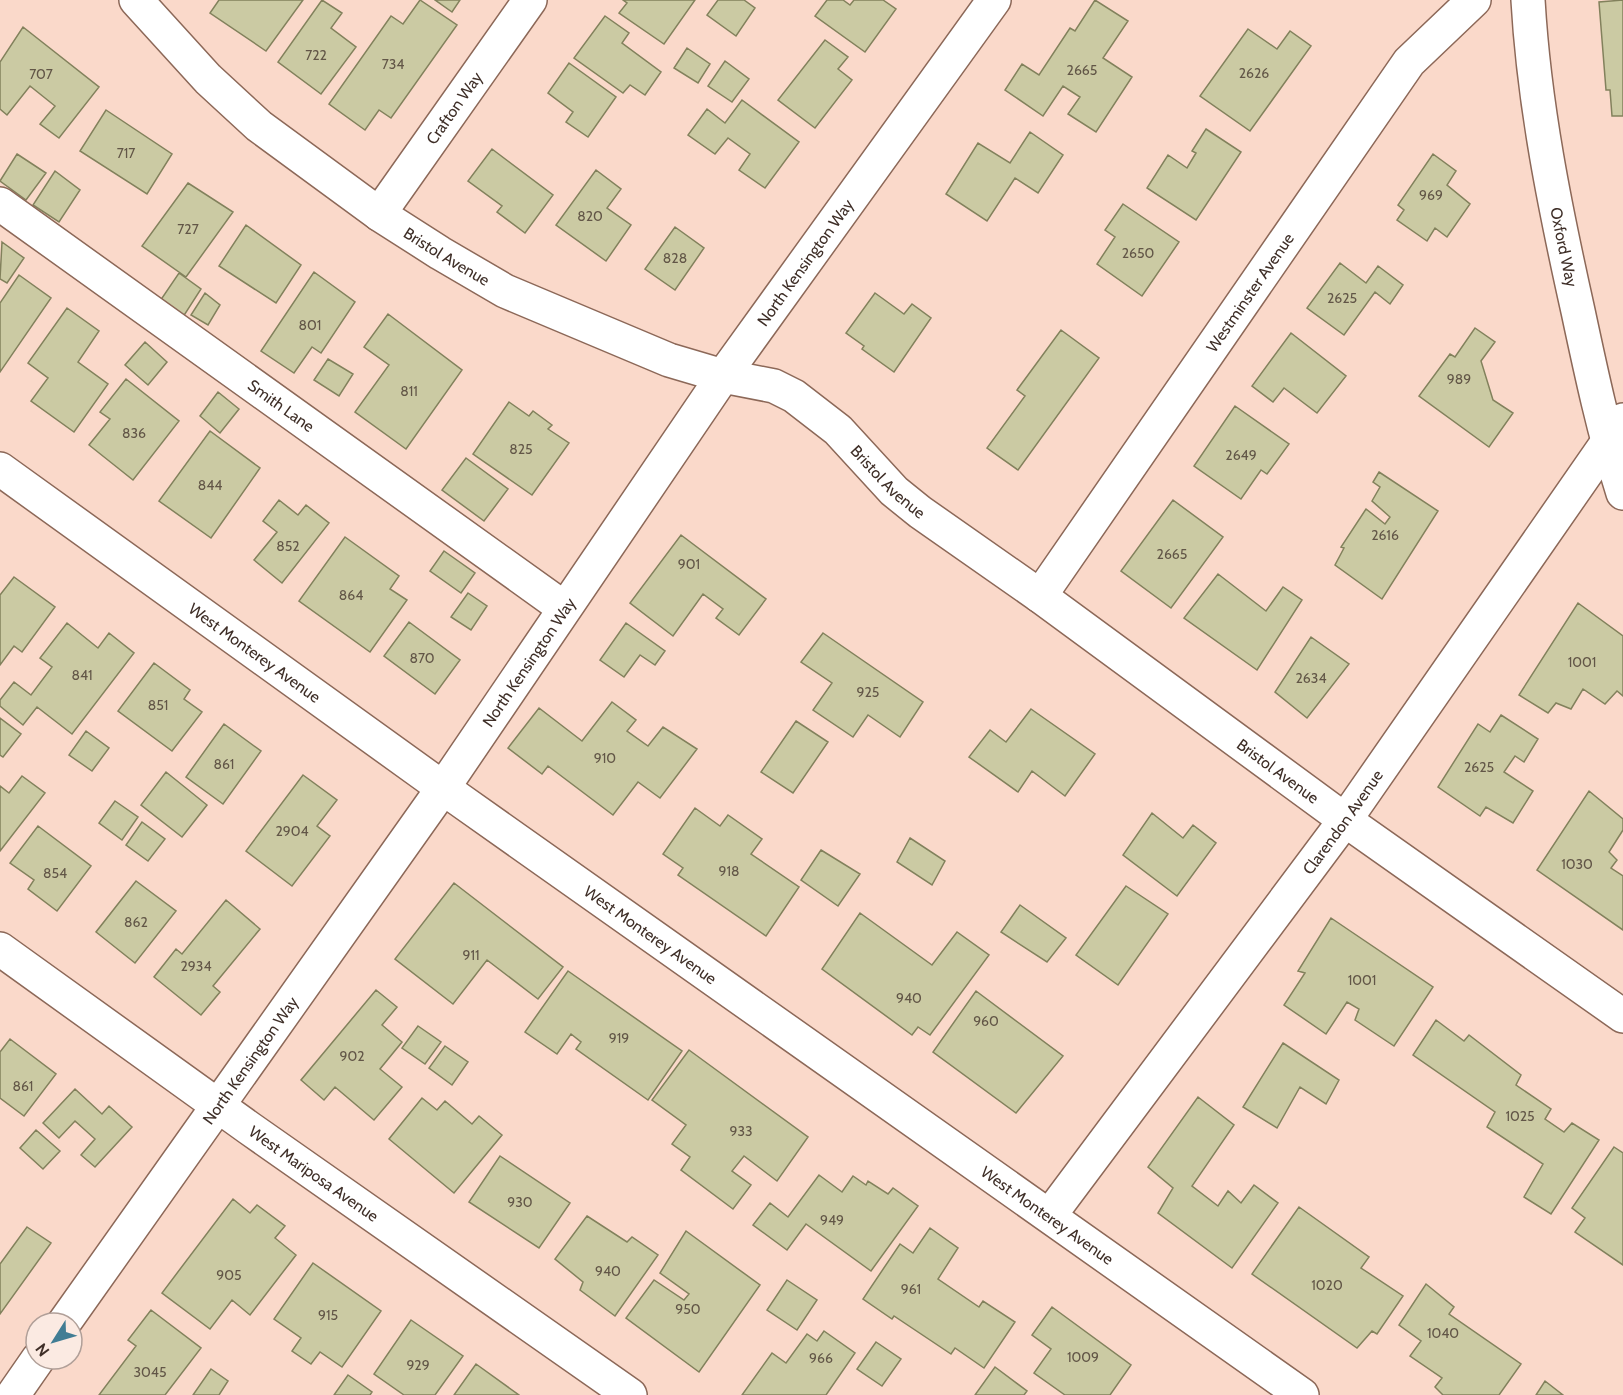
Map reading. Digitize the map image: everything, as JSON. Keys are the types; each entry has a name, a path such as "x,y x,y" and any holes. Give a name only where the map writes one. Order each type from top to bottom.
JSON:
{"street":[{"name":"Bristol Avenue","path":"136,0 208,79 259,126 379,214 505,291 669,360 723,376 774,386 794,396 838,430 894,491 1345,820 1623,1016"},
{"name":"Crafton Way","path":"379,214 530,0"},
{"name":"North Kensington Way","path":"72,1311 443,788 723,376 994,0"},
{"name":"Westminster Avenue","path":"1040,596 1409,62 1474,0"},
{"name":"Oxford Way","path":"1528,0 1530,44 1545,154 1615,432 1623,492"},
{"name":"Smith Lane","path":"0,204 564,608"},
{"name":"Clarendon Avenue","path":"1050,1215 1345,820 1615,432"},
{"name":"West Monterey Avenue","path":"0,468 443,788 1302,1395"},
{"name":"West Mariposa Avenue","path":"0,949 217,1105 630,1395"},
{"path":"13,1395 30,1371"}],"building":[{"path":"219,0 303,0 266,51 210,13"},
{"path":"322,0 342,13 331,28 356,47 321,94 278,62"},
{"path":"420,0 457,25 391,118 379,110 365,130 329,104 391,16 403,24"},
{"path":"435,0 460,0 452,12"},
{"path":"623,0 695,0 664,44 619,13 627,3"},
{"path":"718,0 744,0 755,8 736,36 707,15"},
{"path":"827,0 843,0 850,5 854,0 883,0 896,9 865,52 815,16"},
{"path":"1095,0 1128,21 1103,58 1132,77 1096,132 1068,114 1080,97 1063,86 1043,116 1005,90 1022,64 1039,75 1070,28 1075,31"},
{"path":"1623,0 1623,116 1612,116 1610,90 1606,90 1599,2"},
{"path":"605,16 629,33 622,43 661,72 645,95 630,85 623,93 574,58"},
{"path":"23,27 99,87 59,138 40,124 55,106 30,86 7,115 0,109 0,62"},
{"path":"1248,29 1277,49 1290,31 1311,46 1250,131 1200,96"},
{"path":"825,40 848,57 838,69 852,80 815,128 778,100"},
{"path":"687,48 710,64 698,83 674,68"},
{"path":"725,61 749,79 732,102 708,86"},
{"path":"569,63 616,97 588,137 566,122 573,112 548,93"},
{"path":"742,100 799,142 765,188 739,170 750,154 728,138 715,154 688,135 707,109 725,123"},
{"path":"106,110 172,154 147,194 80,151"},
{"path":"1206,129 1241,152 1196,220 1147,188 1168,155 1187,168 1196,153 1192,151"},
{"path":"1030,132 1063,155 1038,193 1015,178 987,221 946,194 978,143 1010,163"},
{"path":"492,149 553,195 525,233 497,212 502,206 468,181"},
{"path":"17,154 46,173 26,200 0,181"},
{"path":"1433,154 1456,171 1447,185 1470,204 1447,237 1435,228 1427,241 1397,220 1404,210 1398,205"},
{"path":"596,170 621,189 607,208 631,225 606,261 556,225"},
{"path":"55,171 80,190 59,222 33,205"},
{"path":"188,183 233,212 186,277 142,246"},
{"path":"1123,204 1179,242 1142,296 1097,264 1115,237 1105,230"},
{"path":"246,225 301,265 276,303 219,266"},
{"path":"675,227 704,248 675,290 645,269"},
{"path":"2,242 24,258 7,283 0,279"},
{"path":"1340,263 1366,283 1378,266 1403,285 1390,304 1375,292 1344,335 1307,308"},
{"path":"314,272 355,302 321,353 312,347 294,373 261,351"},
{"path":"179,273 201,289 183,317 160,301"},
{"path":"19,275 51,298 0,372 0,303"},
{"path":"205,293 220,305 208,325 191,315"},
{"path":"875,293 904,314 912,304 931,318 894,372 862,349 864,346 846,333"},
{"path":"67,308 99,331 78,362 108,384 74,432 31,401 48,378 28,363"},
{"path":"388,314 462,370 406,449 355,412 389,365 364,347"},
{"path":"1475,328 1495,342 1481,361 1493,400 1513,413 1489,447 1419,396 1450,354 1455,357"},
{"path":"1061,330 1099,358 1018,470 987,448 1025,396 1017,390"},
{"path":"1291,333 1346,376 1317,413 1284,388 1273,402 1252,386"},
{"path":"145,342 167,362 148,385 125,365"},
{"path":"328,359 353,374 339,396 314,380"},
{"path":"126,379 179,421 133,480 89,445 110,419 100,412"},
{"path":"218,392 239,409 220,433 200,416"},
{"path":"509,402 529,416 533,411 552,425 548,429 569,443 532,495 473,454"},
{"path":"1235,406 1289,444 1267,474 1261,470 1241,499 1194,466"},
{"path":"210,431 260,468 211,538 159,501"},
{"path":"466,458 508,489 484,521 442,490"},
{"path":"1379,472 1438,511 1382,599 1335,565 1344,548 1341,547 1366,509 1385,524 1390,517 1372,501 1380,487 1373,482"},
{"path":"279,500 298,515 306,505 329,523 282,583 254,560 277,532 263,521"},
{"path":"1173,500 1223,537 1171,608 1121,571"},
{"path":"681,535 766,599 739,635 716,618 723,609 703,594 673,636 630,603"},
{"path":"345,537 399,576 390,589 407,600 370,652 299,601"},
{"path":"444,551 475,573 461,593 430,571"},
{"path":"1218,574 1266,611 1283,587 1302,600 1257,670 1184,618"},
{"path":"14,577 55,607 22,652 14,646 0,665 0,595"},
{"path":"468,593 487,606 471,630 451,617"},
{"path":"1578,603 1623,636 1623,696 1617,691 1605,704 1583,689 1571,709 1556,703 1548,713 1519,695"},
{"path":"409,622 460,660 435,694 384,656"},
{"path":"67,623 98,648 109,633 134,653 72,734 37,707 23,725 0,706 0,700 14,682 31,695 52,667 40,658"},
{"path":"626,623 665,651 655,665 640,655 624,677 600,660"},
{"path":"823,633 923,702 900,737 868,715 853,737 813,710 832,683 801,662"},
{"path":"1311,637 1349,664 1307,718 1275,692"},
{"path":"154,663 190,690 184,699 202,712 172,751 118,711"},
{"path":"612,702 636,720 627,731 648,746 663,727 697,749 660,798 638,782 613,815 548,766 542,774 508,748 539,708 582,741"},
{"path":"1031,709 1095,754 1065,796 1032,771 1018,792 969,757 990,730 1006,742"},
{"path":"1501,715 1538,739 1524,762 1515,756 1504,772 1533,791 1513,823 1486,807 1480,816 1438,787 1478,724 1490,732"},
{"path":"0,718 21,734 3,757 0,755"},
{"path":"796,721 828,742 793,793 761,772"},
{"path":"224,724 261,751 223,804 186,777"},
{"path":"86,731 109,748 92,771 69,755"},
{"path":"166,772 207,805 182,837 141,805"},
{"path":"303,775 337,800 317,826 330,836 292,886 246,851"},
{"path":"22,776 45,793 0,851 0,786 9,793"},
{"path":"1589,791 1623,819 1623,830 1609,852 1617,860 1611,868 1623,876 1623,930 1537,870"},
{"path":"115,801 138,817 122,840 99,823"},
{"path":"695,808 720,826 728,815 762,839 751,854 799,887 766,936 678,875 683,868 663,854"},
{"path":"1152,813 1183,838 1193,825 1216,843 1177,896 1123,855"},
{"path":"142,822 165,839 148,861 126,845"},
{"path":"38,826 91,866 57,911 28,889 34,880 10,863"},
{"path":"910,838 945,861 932,885 897,862"},
{"path":"821,850 860,874 838,906 801,880"},
{"path":"136,881 176,911 135,963 96,932"},
{"path":"454,883 563,967 538,999 487,960 453,1004 395,959"},
{"path":"1126,886 1168,914 1118,985 1076,955"},
{"path":"226,900 260,929 213,986 220,992 201,1015 154,977 176,949 182,954"},
{"path":"1020,905 1066,938 1047,962 1001,932"},
{"path":"860,913 932,965 957,932 989,955 930,1035 918,1027 912,1035 822,969"},
{"path":"1331,918 1433,987 1394,1046 1355,1020 1359,1009 1347,1002 1326,1034 1284,1005 1305,973 1298,971"},
{"path":"568,971 682,1051 648,1100 576,1049 581,1042 571,1034 557,1054 525,1032"},
{"path":"376,990 397,1007 382,1025 402,1042 380,1069 402,1087 374,1120 335,1087 324,1100 301,1080"},
{"path":"976,991 1063,1056 1016,1113 933,1052"},
{"path":"1436,1020 1464,1041 1469,1035 1521,1075 1516,1085 1551,1109 1545,1119 1564,1132 1572,1123 1599,1140 1551,1214 1524,1197 1543,1164 1487,1127 1495,1112 1413,1055"},
{"path":"418,1026 441,1042 425,1064 402,1048"},
{"path":"10,1039 56,1074 24,1116 0,1098 0,1052"},
{"path":"1283,1043 1339,1080 1326,1104 1300,1087 1277,1128 1243,1107"},
{"path":"445,1046 468,1062 452,1085 429,1068"},
{"path":"689,1050 808,1137 777,1181 744,1156 732,1171 751,1185 733,1209 681,1170 690,1157 672,1144 686,1125 652,1100"},
{"path":"75,1089 102,1114 109,1106 132,1127 95,1167 81,1155 95,1139 75,1121 59,1138 43,1123"},
{"path":"1198,1097 1234,1125 1192,1186 1218,1206 1228,1191 1241,1203 1254,1185 1278,1203 1232,1268 1158,1213 1173,1188 1148,1167"},
{"path":"422,1098 437,1110 445,1101 472,1124 479,1116 502,1135 454,1193 389,1139"},
{"path":"36,1130 60,1151 43,1169 20,1148"},
{"path":"1614,1147 1623,1153 1623,1265 1575,1232 1585,1218 1572,1208"},
{"path":"500,1156 570,1203 539,1248 469,1202"},
{"path":"819,1175 842,1192 853,1176 866,1185 868,1181 888,1194 893,1188 918,1206 871,1271 806,1224 787,1250 753,1225 770,1203 788,1217"},
{"path":"233,1199 250,1213 257,1205 285,1226 275,1238 296,1255 250,1315 232,1300 210,1329 162,1293"},
{"path":"1299,1207 1369,1257 1361,1268 1403,1296 1377,1334 1372,1331 1357,1348 1252,1274"},
{"path":"587,1216 627,1242 632,1237 658,1255 615,1316 580,1290 583,1282 555,1259"},
{"path":"27,1227 51,1243 0,1314 0,1264"},
{"path":"930,1228 958,1248 938,1279 979,1307 983,1301 1015,1322 984,1368 955,1348 951,1354 894,1316 892,1319 863,1299 900,1244 913,1253"},
{"path":"686,1231 760,1285 699,1372 626,1318 654,1280 684,1300 689,1294 660,1273"},
{"path":"313,1263 381,1311 342,1367 320,1352 311,1364 292,1351 301,1338 274,1319"},
{"path":"787,1280 817,1300 797,1330 767,1310"},
{"path":"1426,1284 1454,1307 1449,1314 1521,1364 1499,1395 1443,1395 1435,1387 1442,1378 1410,1356 1421,1341 1399,1325"},
{"path":"1052,1307 1131,1365 1110,1395 1065,1395 1034,1373 1051,1349 1032,1335"},
{"path":"151,1310 201,1348 165,1395 99,1395 136,1346 128,1340"},
{"path":"411,1320 463,1356 435,1395 404,1395 374,1374"},
{"path":"824,1331 855,1353 826,1395 742,1395 772,1353 786,1363 807,1334 817,1341"},
{"path":"876,1342 901,1359 882,1386 857,1369"},
{"path":"476,1364 519,1395 454,1395"},
{"path":"995,1367 1027,1391 1024,1395 975,1395"},
{"path":"211,1369 228,1381 219,1395 193,1395"},
{"path":"348,1375 372,1392 370,1395 334,1395"},
{"path":"1545,1381 1563,1395 1536,1395"}]}
